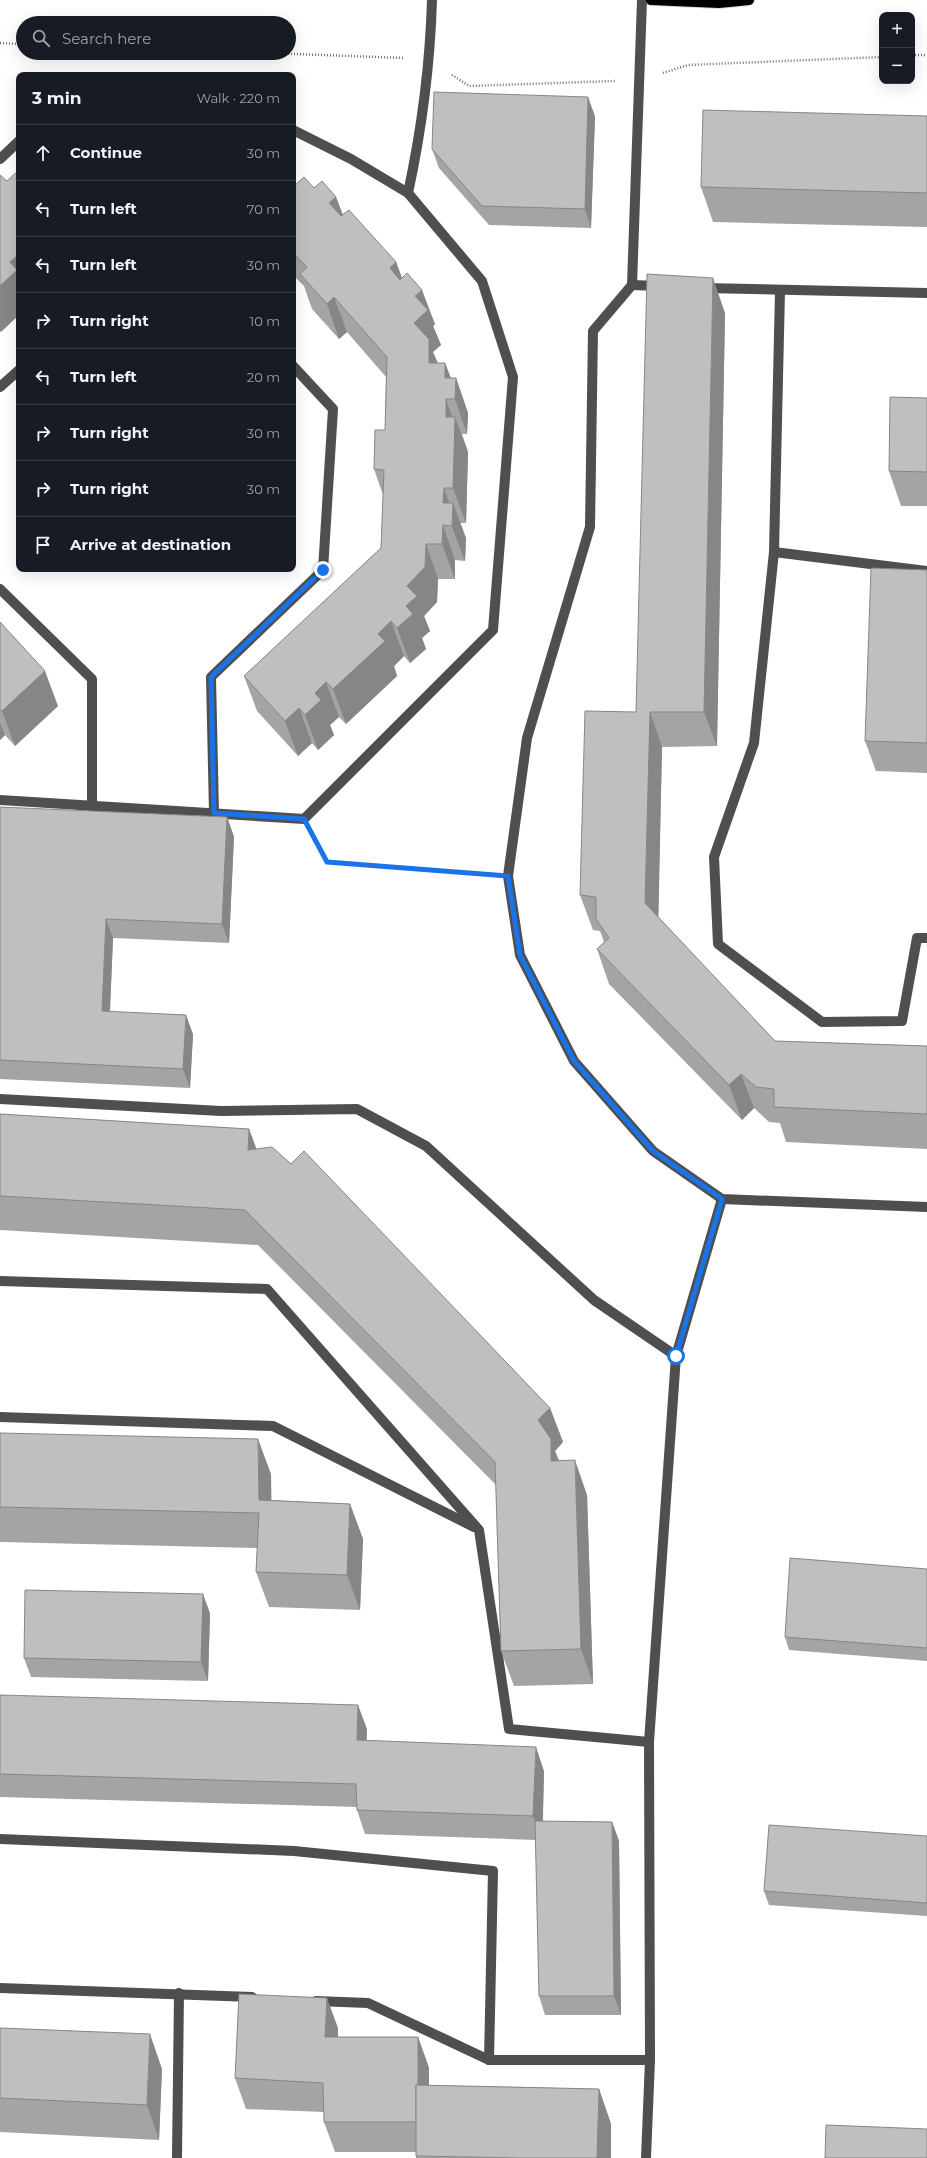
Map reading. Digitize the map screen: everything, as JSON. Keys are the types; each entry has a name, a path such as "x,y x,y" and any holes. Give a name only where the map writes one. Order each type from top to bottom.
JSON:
{"main road":[{"path":"651,0 719,3 749,0"}],"lane":[{"path":"408,193 419,144 430,59 432,0"},
{"path":"642,0 632,285 594,331 590,527 527,738 508,876 520,955 574,1061 653,1151 722,1199 927,1207"},
{"path":"0,800 92,807 304,819 493,630 513,377 482,281 408,193 351,159 296,132"},
{"path":"0,159 16,144"},
{"path":"632,285 671,287"},
{"path":"694,288 927,293"},
{"path":"780,291 774,552 754,743 714,857 718,944 822,1022 902,1021 917,938 927,938"},
{"path":"214,813 211,677 323,570 333,409 296,369"},
{"path":"0,387 16,373"},
{"path":"774,552 927,571"},
{"path":"0,589 92,679 92,807"},
{"path":"0,1099 221,1111 357,1109 426,1146 594,1300 676,1356"},
{"path":"646,2158 650,2060 649,1742 676,1356 722,1199"},
{"path":"0,1281 267,1289 479,1530 509,1729 649,1742"},
{"path":"0,1417 273,1426 479,1530"},
{"path":"0,1839 294,1851 493,1871 489,2060"},
{"path":"0,1988 179,1993 266,1998"},
{"path":"176,2158 179,1993"},
{"path":"305,2000 368,2003 489,2060 650,2060"}],"path":[{"path":"0,43 16,44"},
{"path":"296,54 430,59 469,86 639,80 688,65 879,57"},
{"path":"915,56 927,55"},
{"path":"304,819 327,862 508,876"}],"building":[{"path":"434,92 588,97 585,209 482,206 432,149"},
{"path":"703,110 927,116 927,193 701,187"},
{"path":"16,173 16,257 10,262 16,271 0,286 0,175 7,181"},
{"path":"304,177 314,188 322,181 336,197 329,203 341,216 349,210 396,262 390,268 400,280 407,273 422,290 415,296 428,310 414,323 429,339 429,363 445,363 445,378 456,378 455,399 446,399 446,417 455,417 453,488 444,488 443,503 453,503 452,526 443,525 442,544 426,544 425,567 407,586 417,596 406,606 413,614 397,628 391,621 378,634 385,641 333,689 326,682 315,693 321,700 305,715 299,708 285,721 244,676 381,548 384,470 374,469 375,430 385,430 387,357 334,297 327,304 300,274 307,267 296,256 296,184"},
{"path":"647,274 713,278 704,712 650,712 645,903 775,1041 927,1046 927,1114 774,1107 774,1089 756,1087 741,1074 729,1085 597,949 609,938 596,919 596,897 580,895 585,711 636,712"},
{"path":"890,397 927,398 927,472 889,471"},
{"path":"871,568 927,570 927,743 865,741"},
{"path":"0,622 45,671 2,711 0,709"},
{"path":"0,807 227,817 222,924 106,919 102,1011 186,1015 183,1069 0,1060"},
{"path":"0,1114 249,1129 248,1150 272,1147 291,1164 304,1151 550,1408 538,1420 551,1439 551,1461 575,1460 581,1649 501,1651 495,1462 245,1210 0,1196"},
{"path":"0,1433 258,1439 259,1500 350,1504 347,1575 256,1572 259,1513 0,1507"},
{"path":"790,1558 927,1569 927,1648 785,1637"},
{"path":"25,1590 203,1594 201,1662 24,1658"},
{"path":"0,1695 358,1705 357,1740 536,1747 533,1816 357,1810 356,1784 0,1774"},
{"path":"535,1821 612,1822 614,1996 539,1996"},
{"path":"769,1825 927,1836 927,1903 764,1891"},
{"path":"239,1994 327,1998 325,2037 418,2037 416,2122 324,2122 323,2083 235,2078"},
{"path":"0,2028 150,2034 147,2105 0,2098"},
{"path":"416,2085 599,2089 597,2158 416,2156"},
{"path":"826,2125 927,2129 927,2158 825,2158"}],"route":[{"path":"323,570 211,677 214,813 304,819 327,862 508,876 520,955 574,1061 653,1151 722,1199 676,1356"}]}
